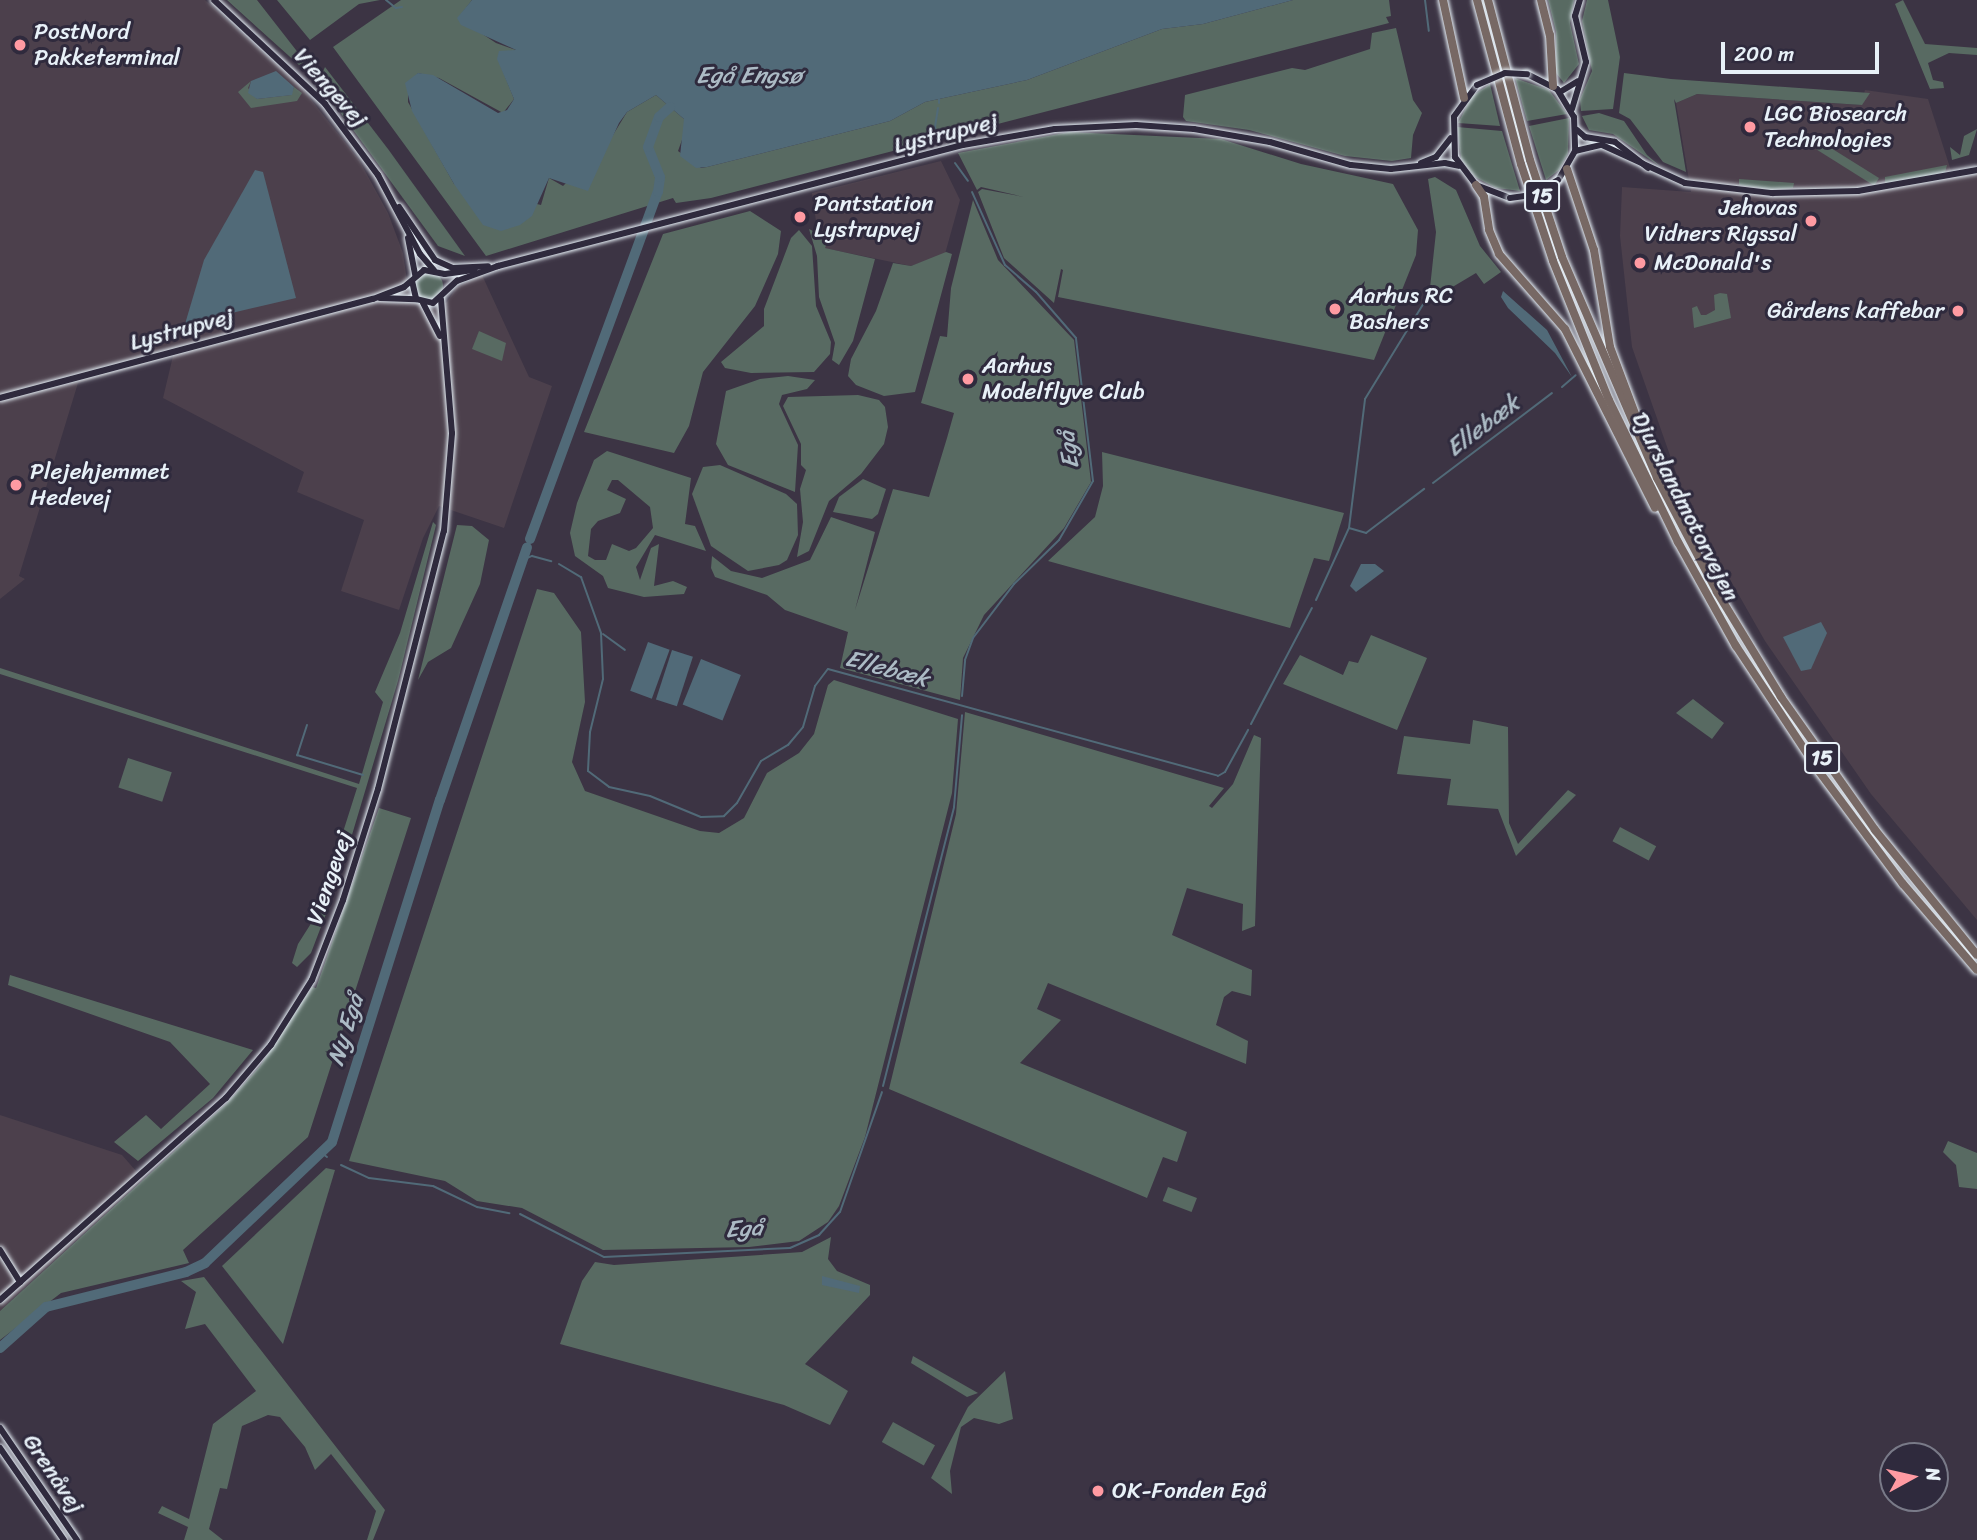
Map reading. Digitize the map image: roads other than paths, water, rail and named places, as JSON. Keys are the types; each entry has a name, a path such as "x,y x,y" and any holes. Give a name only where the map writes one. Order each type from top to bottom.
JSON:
{"highway":[{"path":"1443,0 1464,98"},
{"name":"Djurslandmotorvejen","path":"1477,0 1521,164 1576,321 1648,484 1737,646 1842,803 1977,970"},
{"name":"Djurslandmotorvejen","path":"1488,0 1530,160 1562,257 1614,386 1691,544 1744,639 1827,766 1977,956"},
{"path":"1541,0 1550,35 1556,89"},
{"path":"1567,169 1594,250 1603,313 1620,382 1691,544"},
{"path":"1476,185 1484,197 1489,230 1499,254 1564,328 1674,545 1737,646"}],"street":[{"name":"Viengevej","path":"0,1300 226,1098 271,1045 312,980 378,789 442,542 452,433 444,348 445,281 400,216 384,186 316,94 214,0"},
{"path":"1572,111 1586,62 1575,16 1580,0"},
{"path":"1505,74 1527,74 1556,89 1572,111 1577,130 1575,151 1567,169 1558,180 1532,195 1510,198 1476,185 1459,166 1451,138 1454,117 1464,98 1477,85 1505,74"},
{"path":"1556,89 1582,77"},
{"name":"Lystrupvej","path":"373,299 420,301 443,296 459,280 494,266 963,145 1074,127 1194,129 1270,142 1351,165 1459,166"},
{"path":"1577,130 1585,137 1615,142 1650,169"},
{"name":"Lystrupvej","path":"1409,167 1436,157 1451,138"},
{"path":"1575,151 1602,145 1650,169 1698,186 1796,194 1884,188 1977,170"},
{"path":"384,186 435,260 453,268 494,266"},
{"name":"Viengevej","path":"400,216 413,257 413,279 420,301 444,348"},
{"name":"Lystrupvej","path":"0,398 373,299 436,271 494,266"},
{"path":"0,1250 20,1282"},
{"name":"Grenåvej","path":"0,1428 76,1540"},
{"name":"Grenåvej","path":"0,1448 64,1540"}],"water":[{"name":"Egå Engsø","path":"472,0 1293,0 1203,24 1162,29 1027,80 925,102 890,121 707,167 696,168 680,156 684,119 656,95 627,112 619,123 588,191 549,178 532,216 520,225 501,231 483,225 454,184 412,111 405,83 418,73 433,75 498,113 507,110 514,99 497,59 499,51 516,50 461,25 457,18"},
{"path":"276,71 294,87 292,95 257,99 248,93 251,81"},
{"path":"255,170 263,172 296,298 185,324 204,260"},
{"path":"1503,291 1547,330 1572,377 1555,353 1508,308 1501,297"},
{"path":"1361,564 1375,564 1384,571 1356,592 1350,586"},
{"path":"1821,622 1827,633 1811,669 1801,671 1783,637"},
{"path":"648,642 670,650 652,699 630,691"},
{"path":"672,650 693,657 677,706 656,699"},
{"path":"701,659 741,675 723,721 683,704"},
{"path":"822,1276 860,1286 859,1293 822,1285"}],"waterway":[{"path":"386,0 396,8 402,7"},
{"path":"1425,0 1429,31"},
{"name":"Egå","path":"530,539 658,192 660,177 648,147 659,117 670,107"},
{"name":"Egå","path":"938,108 935,127 938,137"},
{"path":"955,163 968,181"},
{"name":"Egå","path":"962,696 965,660 973,638 1014,584 1059,540 1093,481 1076,338 1036,292 1005,265 972,192"},
{"path":"1349,528 1365,399 1425,301"},
{"path":"1562,387 1576,375"},
{"name":"Ellebæk","path":"1433,483 1552,393"},
{"name":"Ellebæk","path":"1316,600 1349,528 1366,533 1424,489"},
{"name":"Ny Egå","path":"0,1348 46,1307 186,1272 205,1263 332,1142 440,800 527,548"},
{"path":"522,560 532,556 551,561"},
{"name":"Ellebæk","path":"559,564 581,577 601,633 603,679 590,732 588,771 609,787 650,796 701,817 724,816 737,803 761,761 788,745 803,727 815,686 828,669 1218,776 1225,772 1248,730"},
{"name":"Ellebæk","path":"1251,724 1312,608"},
{"path":"603,634 625,650"},
{"name":"Egå","path":"883,1086 954,807 962,715"},
{"path":"307,725 297,755 363,775"},
{"name":"Egå","path":"520,1214 604,1257 790,1248 819,1235 840,1212 882,1092"},
{"name":"Egå","path":"323,1154 327,1157"},
{"name":"Egå","path":"341,1165 369,1178 433,1186 477,1207 509,1213"}],"place":[{"name":"PostNord Pakketerminal","path":"20,45"},
{"name":"LGC Biosearch Technologies","path":"1750,127"},
{"name":"Pantstation Lystrupvej","path":"800,217"},
{"name":"Jehovas Vidners Rigssal","path":"1811,221"},
{"name":"McDonald's","path":"1640,263"},
{"name":"Aarhus RC Bashers","path":"1335,309"},
{"name":"Gårdens kaffebar","path":"1958,311"},
{"name":"Aarhus Modelflyve Club","path":"968,379"},
{"name":"Plejehjemmet Hedevej","path":"16,485"},
{"name":"OK-Fonden Egå","path":"1098,1491"}]}
